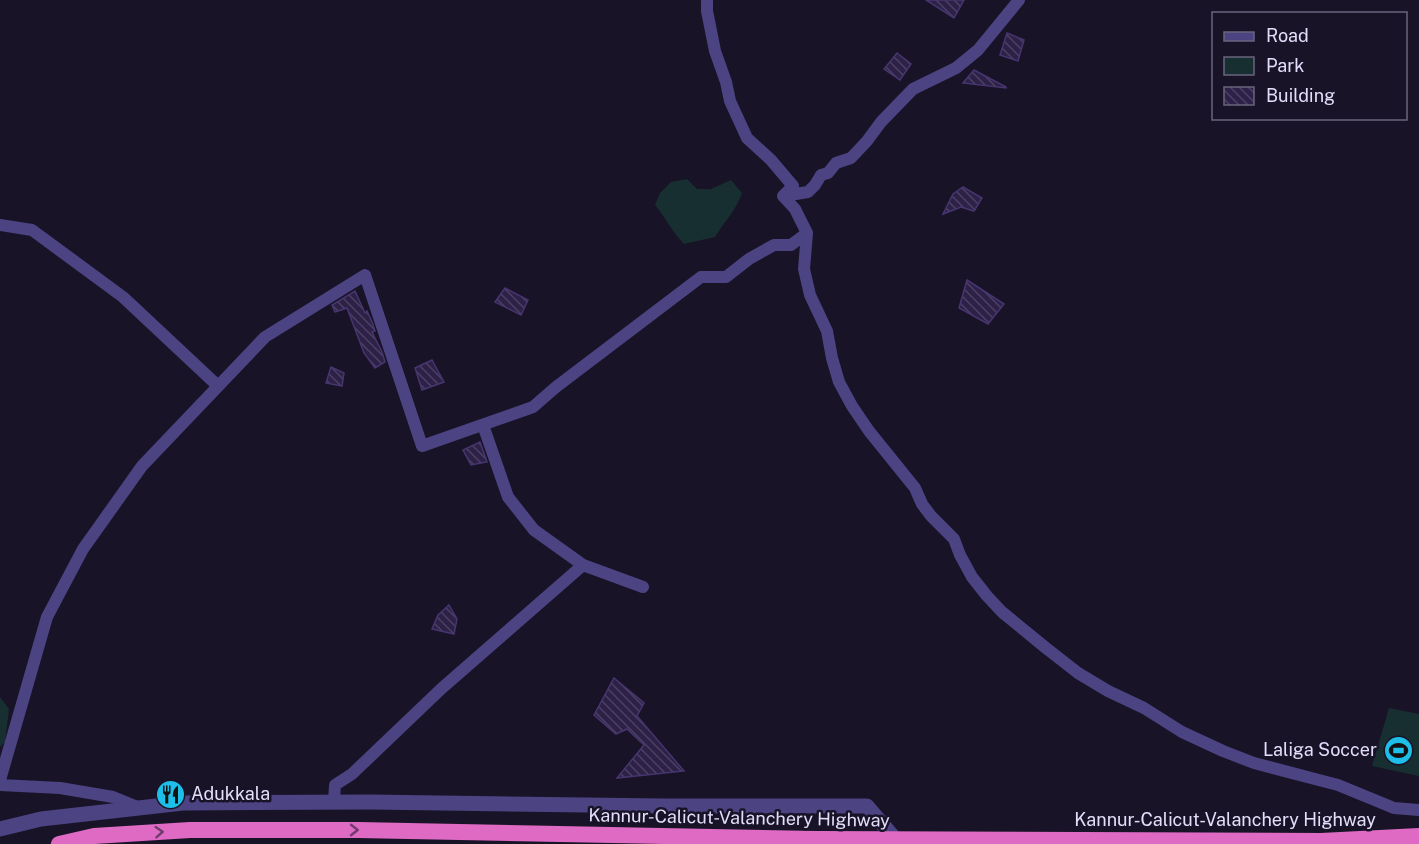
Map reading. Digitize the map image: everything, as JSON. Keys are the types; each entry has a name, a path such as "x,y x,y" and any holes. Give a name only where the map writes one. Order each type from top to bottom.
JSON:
{"highway":[{"name":"Kannur-Calicut-Valanchery Highway","path":"60,844 94,837 190,830 369,830 897,840 1321,841 1419,836"}],"street":[{"path":"707,0 715,51 730,101 747,138 771,160 793,186 783,196"},
{"path":"783,196 808,192 836,163 851,158 892,110 914,89 956,68 978,50 1019,0"},
{"path":"783,196 795,209 807,233 804,268 810,295 827,331 839,382 869,431 915,488 922,504 954,539 972,577 1002,612 1078,673 1108,691 1144,708 1182,732 1254,763 1338,785 1394,808 1419,810"},
{"path":"0,225 32,230 42,236 123,297 218,386"},
{"path":"0,780 47,617 83,549 142,466 265,337 365,274 422,446 533,406 701,277 726,277 748,259 774,245 791,245 807,233"},
{"path":"483,424 508,497 534,530 583,565 643,587"},
{"path":"334,802 336,785 352,774 441,689 583,565"},
{"path":"0,785 70,790 113,797 140,808"},
{"path":"0,829 41,819 183,803 867,806 897,840"}],"green space":[{"path":"687,179 697,189 711,189 731,180 742,193 734,210 715,237 684,244 655,205 660,193 671,182"},
{"path":"0,697 9,709 5,742 0,747"},
{"name":"Laliga Soccer","path":"1389,708 1419,714 1419,776 1372,766"}],"building":[{"path":"926,0 964,0 954,18"},
{"path":"1007,33 1024,40 1018,61 1000,55"},
{"path":"897,53 911,64 900,80 884,69"},
{"path":"974,70 1006,87 1006,88 963,83"},
{"path":"963,187 982,198 974,211 961,207 943,214 953,194"},
{"path":"967,280 1004,304 988,324 959,308"},
{"path":"505,288 528,300 521,315 495,302"},
{"path":"355,291 365,313 367,311 372,322 375,331 372,332 385,362 375,368 364,353 347,308 335,312 332,305"},
{"path":"432,360 444,382 422,390 415,368"},
{"path":"331,367 344,373 342,386 326,383"},
{"path":"480,442 487,462 471,465 463,450"},
{"path":"449,605 457,619 454,634 432,629 438,615"},
{"path":"614,678 644,703 637,716 684,771 617,778 644,745 627,729 616,734 594,715"}],"place":[{"name":"Laliga Soccer","path":"1398,750"},
{"name":"Adukkala","path":"170,794"}]}
